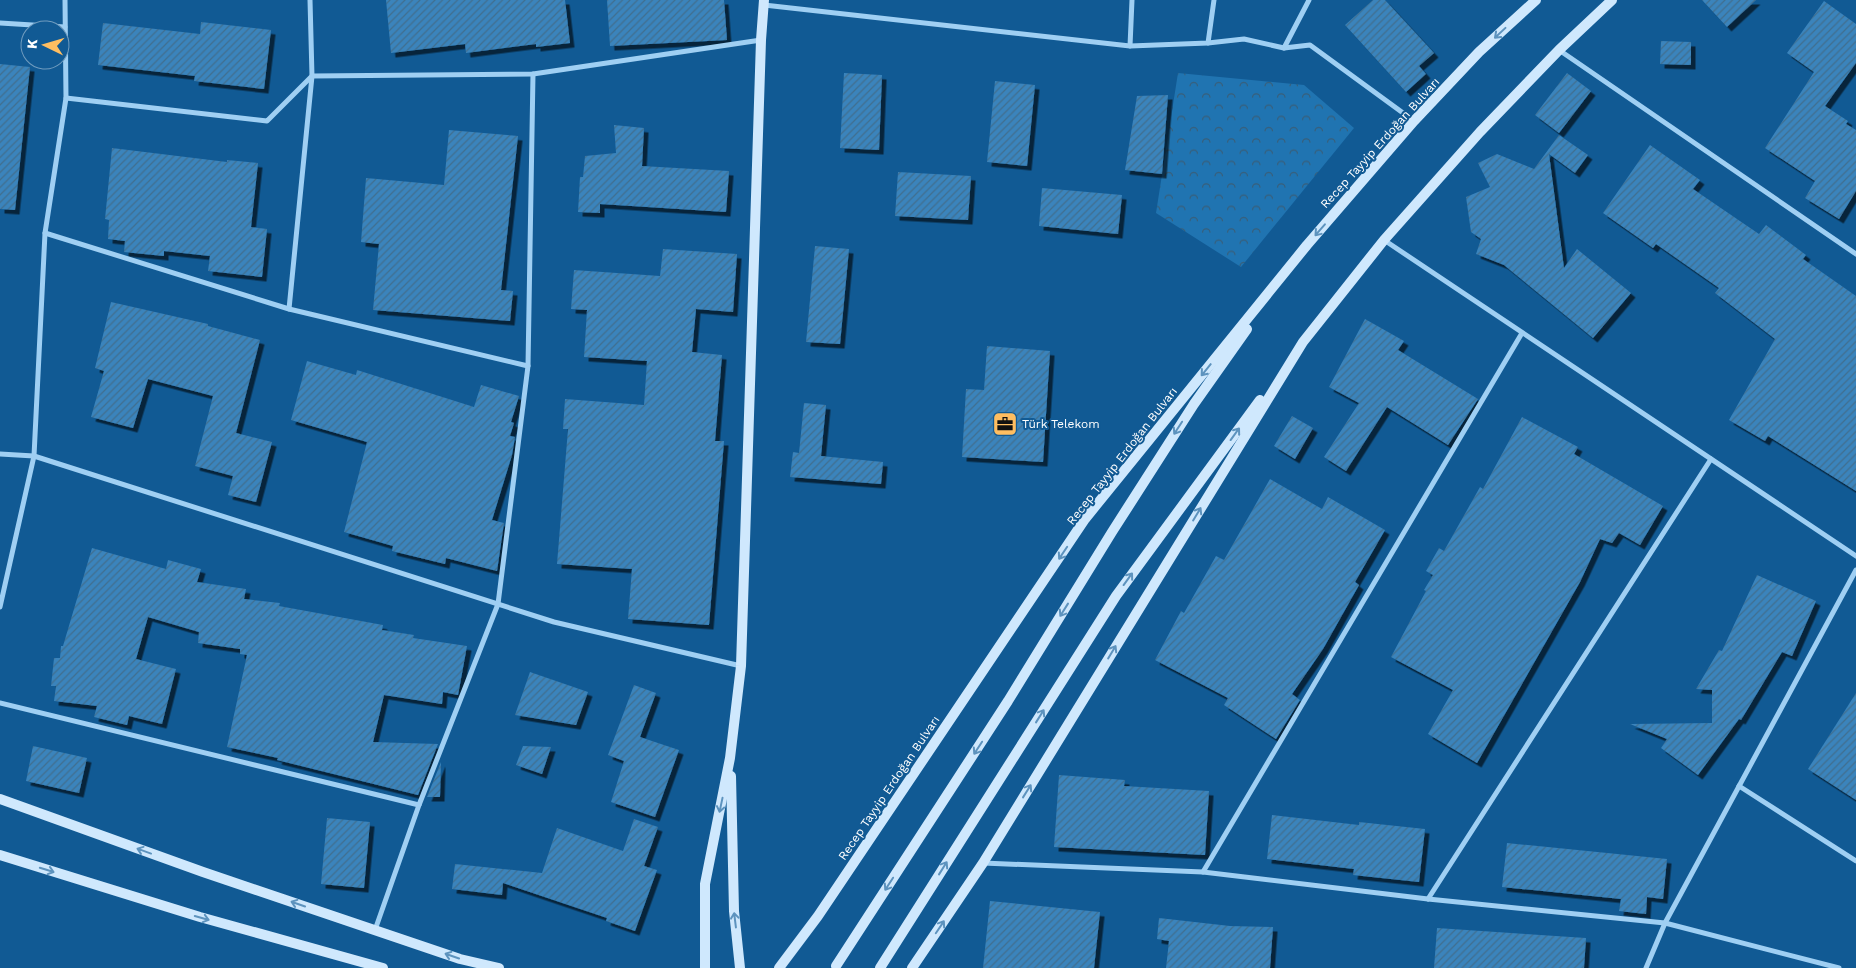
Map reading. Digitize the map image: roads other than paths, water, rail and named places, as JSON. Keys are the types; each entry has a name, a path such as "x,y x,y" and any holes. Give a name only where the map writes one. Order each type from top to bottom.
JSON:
{"main road":[{"name":"Recep Tayyip Erdoğan Bulvarı","path":"779,968 818,916 1085,519 1307,245 1414,121 1479,52 1536,0"},
{"path":"880,968 1116,596 1302,342 1384,240 1480,132 1559,50 1612,0"},
{"path":"704,968 704,884 730,758 741,666 761,40 764,2"},
{"path":"836,966 1008,701 1106,540 1194,404 1307,245"},
{"path":"912,968 982,863 1302,342"},
{"path":"730,758 734,911 740,968"},
{"path":"0,799 203,872 460,959 499,968"},
{"path":"0,855 200,917 383,968"}],"street":[{"path":"65,0 65,20"},
{"path":"289,309 312,76 310,0"},
{"path":"1130,46 1132,0"},
{"path":"1208,43 1214,0"},
{"path":"1284,48 1309,0"},
{"path":"764,2 1130,46 1208,43 1244,39 1284,48 1310,45 1414,121"},
{"path":"0,23 20,24"},
{"path":"66,98 267,121 312,76 533,74 761,40"},
{"path":"1559,50 1856,254"},
{"path":"0,607 34,456 45,233 66,98 66,70"},
{"path":"375,930 418,805 498,604 528,366 533,74"},
{"path":"45,233 289,309 528,366"},
{"path":"1384,240 1856,556"},
{"path":"1203,872 1522,333"},
{"path":"0,454 34,456 554,622 741,666"},
{"path":"1428,899 1711,459"},
{"path":"1646,968 1665,923 1856,570"},
{"path":"0,703 418,805"},
{"path":"1739,786 1856,861"},
{"path":"982,863 1203,872 1428,899 1665,923 1839,968"}],"place":[{"name":"Türk Telekom","path":"1005,424"}]}
